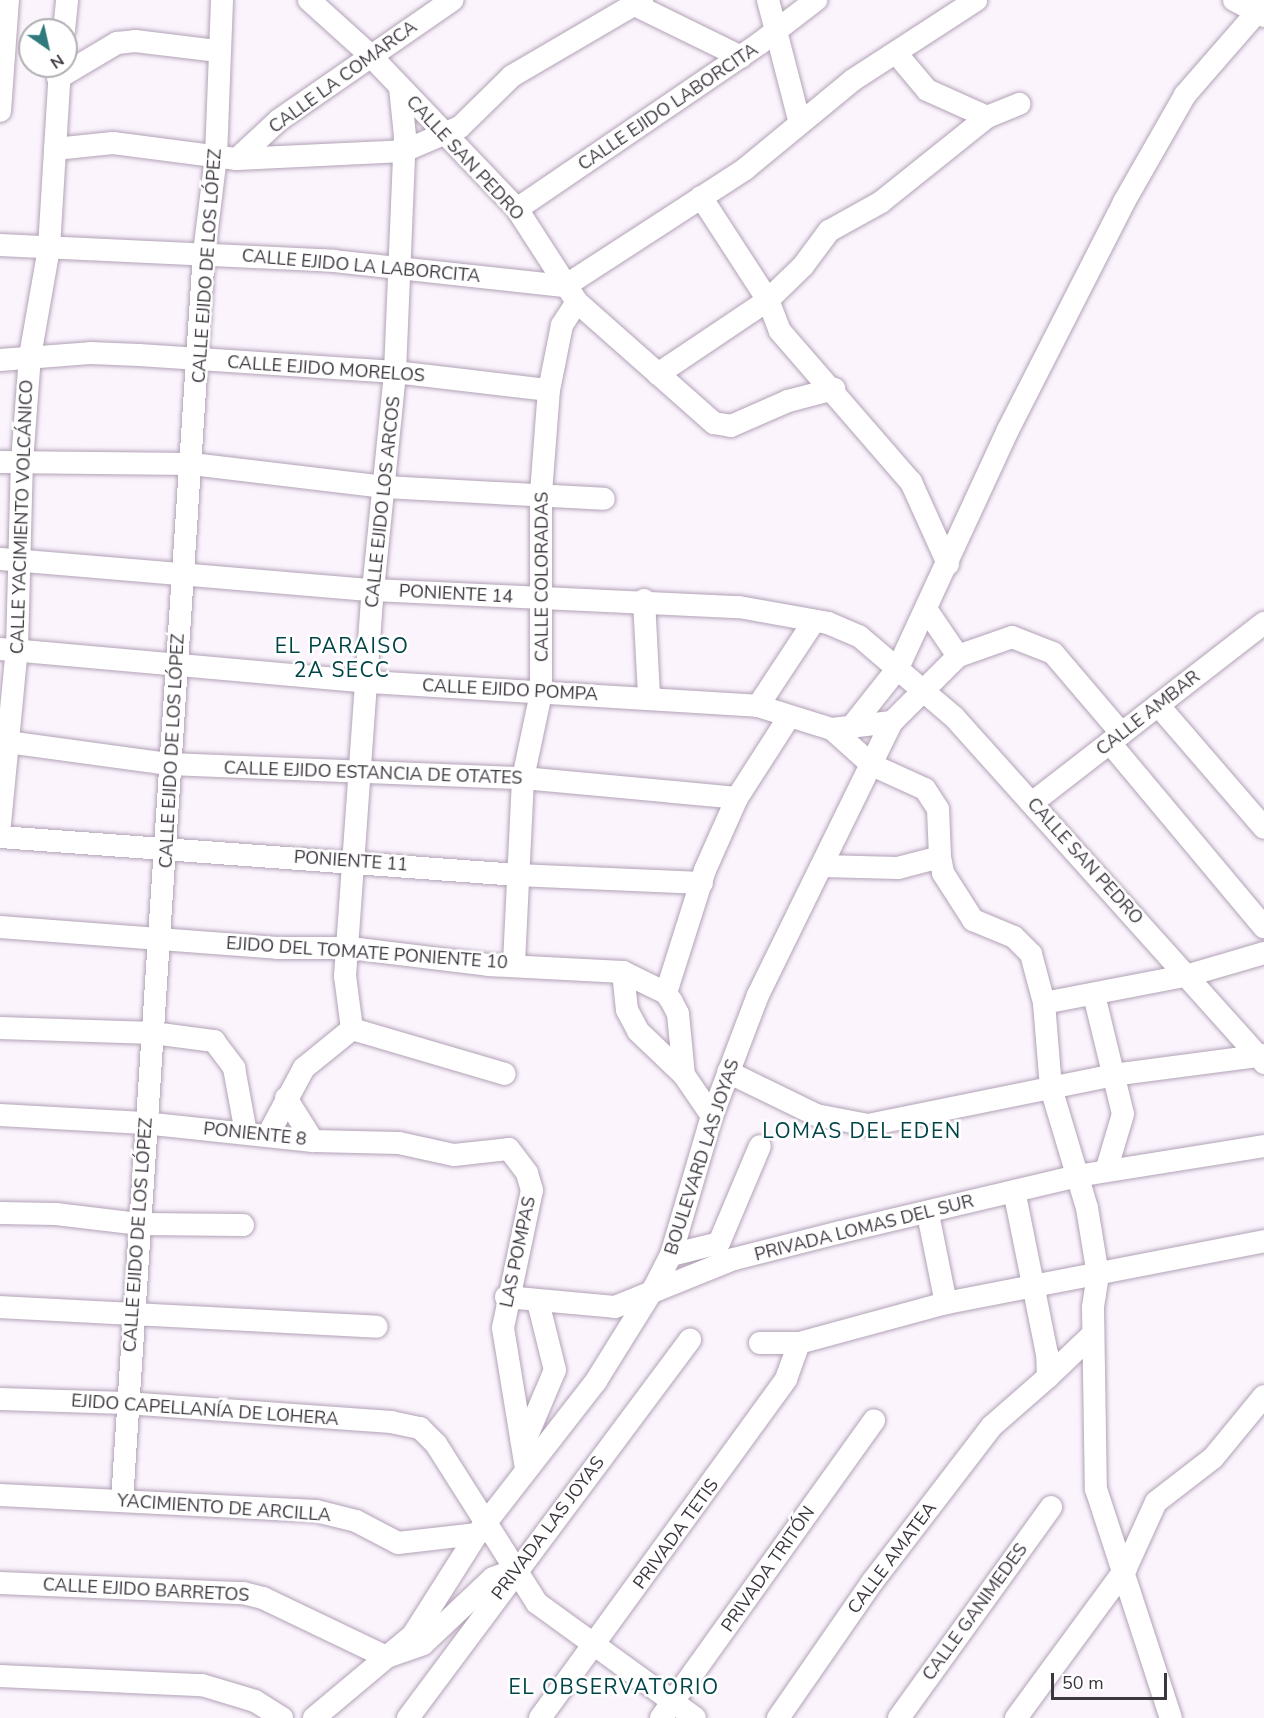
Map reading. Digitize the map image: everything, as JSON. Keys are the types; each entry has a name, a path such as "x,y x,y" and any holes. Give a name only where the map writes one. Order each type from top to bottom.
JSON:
{"street":[{"path":"0,111 8,0"},
{"path":"65,18 67,0"},
{"name":"CALLE EJIDO DE LOS LÓPEZ","path":"122,1501 126,1403 140,1224 144,1123 168,848 169,764 200,360 204,254 227,158 218,51 222,0"},
{"name":"CALLE SAN PEDRO","path":"309,0 371,56 443,135 517,209 571,294 714,423 731,426 788,401 834,389"},
{"name":"CALLE LA COMARCA","path":"227,158 452,0"},
{"path":"768,0 799,120"},
{"name":"CALLE EJIDO LABORCITA","path":"517,209 741,57 816,0"},
{"path":"571,294 701,197 745,169 799,120 896,52 976,0"},
{"path":"1171,1718 1126,1568 1096,1489 1093,1334 1098,1275 1077,1176 1051,1088 1044,1002 1031,954 1014,937 973,920 943,873 938,809 925,789 872,765 842,728 897,668 948,564 1008,430 1125,202 1185,95 1261,11 1234,0"},
{"path":"55,149 113,143 227,158 404,151 443,135 472,117 512,76 639,2 741,57"},
{"path":"78,63 117,44 135,41 218,51"},
{"path":"896,52 927,90 987,117"},
{"name":"CALLE YACIMIENTO VOLCÁNICO","path":"0,824 9,649 11,462 49,248 59,78"},
{"name":"CALLE EJIDO LOS ARCOS","path":"352,1029 345,976 350,948 373,590 396,372 404,151 400,88"},
{"path":"658,374 768,300 803,266 829,231 881,202 987,117 1020,104"},
{"path":"701,197 768,300 780,331 834,389 911,482 948,564"},
{"name":"CALLE EJIDO LA LABORCITA","path":"0,245 204,254 398,267 571,294"},
{"name":"CALLE COLORADAS","path":"514,963 523,778 541,693 543,598 541,493 549,390 562,325 571,294"},
{"name":"CALLE EJIDO MORELOS","path":"0,360 90,352 396,372 549,390"},
{"path":"11,462 192,464 385,488 541,493 604,499"},
{"name":"PONIENTE 14","path":"11,559 183,576 373,590 644,600 739,607 814,621 859,636 897,668"},
{"path":"644,600 649,697"},
{"path":"926,609 958,656"},
{"path":"758,705 814,621"},
{"name":"CALLE AMBAR","path":"1032,803 1264,623"},
{"path":"892,722 924,693 958,656 1012,637 1042,646 1067,667 1116,739 1264,927"},
{"name":"CALLE EJIDO POMPA","path":"9,649 176,667 368,682 758,705 789,717 842,728 892,722"},
{"name":"CALLE SAN PEDRO","path":"897,668 954,717 1262,1058"},
{"path":"1158,705 1264,828"},
{"path":"684,1075 678,1014 666,993 702,883 737,798 789,717"},
{"name":"BOULEVARD LAS JOYAS","path":"314,1718 413,1635 481,1528 596,1381 654,1288 671,1255 712,1116 759,995 892,722"},
{"name":"CALLE EJIDO ESTANCIA DE OTATES","path":"4,741 169,764 361,774 523,778 737,798"},
{"name":"PONIENTE 11","path":"0,837 356,861 517,875 702,883"},
{"path":"822,866 898,868 940,857"},
{"name":"EJIDO DEL TOMATE PONIENTE 10","path":"0,927 159,937 277,948 350,948 488,965 514,963 623,972 666,993"},
{"path":"1044,1002 1094,995 1189,975 1264,953"},
{"path":"623,972 627,1010 638,1031 684,1075 712,1116"},
{"path":"1094,995 1123,1114 1106,1171"},
{"path":"0,1028 153,1032 202,1036 222,1047 234,1068 246,1133"},
{"path":"268,1135 304,1068 352,1029 505,1074"},
{"path":"729,1072 816,1115 868,1125 1113,1075 1262,1058"},
{"path":"286,1098 313,1141"},
{"name":"PONIENTE 8","path":"0,1115 144,1123 313,1141 399,1143 454,1155 509,1149"},
{"path":"712,1268 719,1243 760,1146"},
{"name":"PRIVADA LOMAS DEL SUR","path":"506,1297 538,1302 615,1306 654,1288 712,1268 841,1232 928,1214 1077,1176 1264,1146"},
{"name":"LAS POMPAS","path":"509,1149 527,1173 532,1190 506,1297 503,1328 524,1443 526,1468"},
{"path":"1014,1191 1031,1286 1047,1354 1048,1377"},
{"path":"0,1213 140,1224 243,1225"},
{"path":"928,1214 946,1303"},
{"path":"760,1343 799,1343 946,1303 1264,1241"},
{"path":"671,1255 719,1243"},
{"path":"524,1443 555,1370 538,1302"},
{"path":"0,1307 133,1316 376,1327"},
{"name":"CALLE AMATEA","path":"778,1718 873,1581 1013,1405 1048,1377 1093,1334"},
{"name":"PRIVADA LAS JOYAS","path":"408,1718 515,1570 690,1340"},
{"name":"PRIVADA TETIS","path":"540,1718 594,1648 786,1379 799,1343"},
{"path":"1016,1718 1126,1568 1156,1502 1213,1458 1264,1396"},
{"name":"EJIDO CAPELLANÍA DE LOHERA","path":"0,1399 126,1403 410,1425 428,1433 471,1499"},
{"name":"PRIVADA TRITÓN","path":"667,1710 874,1420"},
{"name":"YACIMIENTO DE ARCILLA","path":"0,1495 316,1511 356,1521 398,1543 481,1528"},
{"path":"502,1501 471,1499 481,1528 515,1570 537,1603 667,1710 695,1718"},
{"name":"CALLE GANIMEDES","path":"898,1718 1051,1507"},
{"path":"386,1657 423,1644 493,1578 515,1570"},
{"name":"CALLE EJIDO BARRETOS","path":"0,1583 243,1593 263,1598 386,1657"},
{"path":"0,1676 202,1685 255,1701 282,1718"}],"district":[{"name":"EL PARAISO 2A SECC","path":"342,658"},
{"name":"LOMAS DEL EDEN","path":"862,1131"},
{"name":"EL OBSERVATORIO","path":"614,1687"}]}
